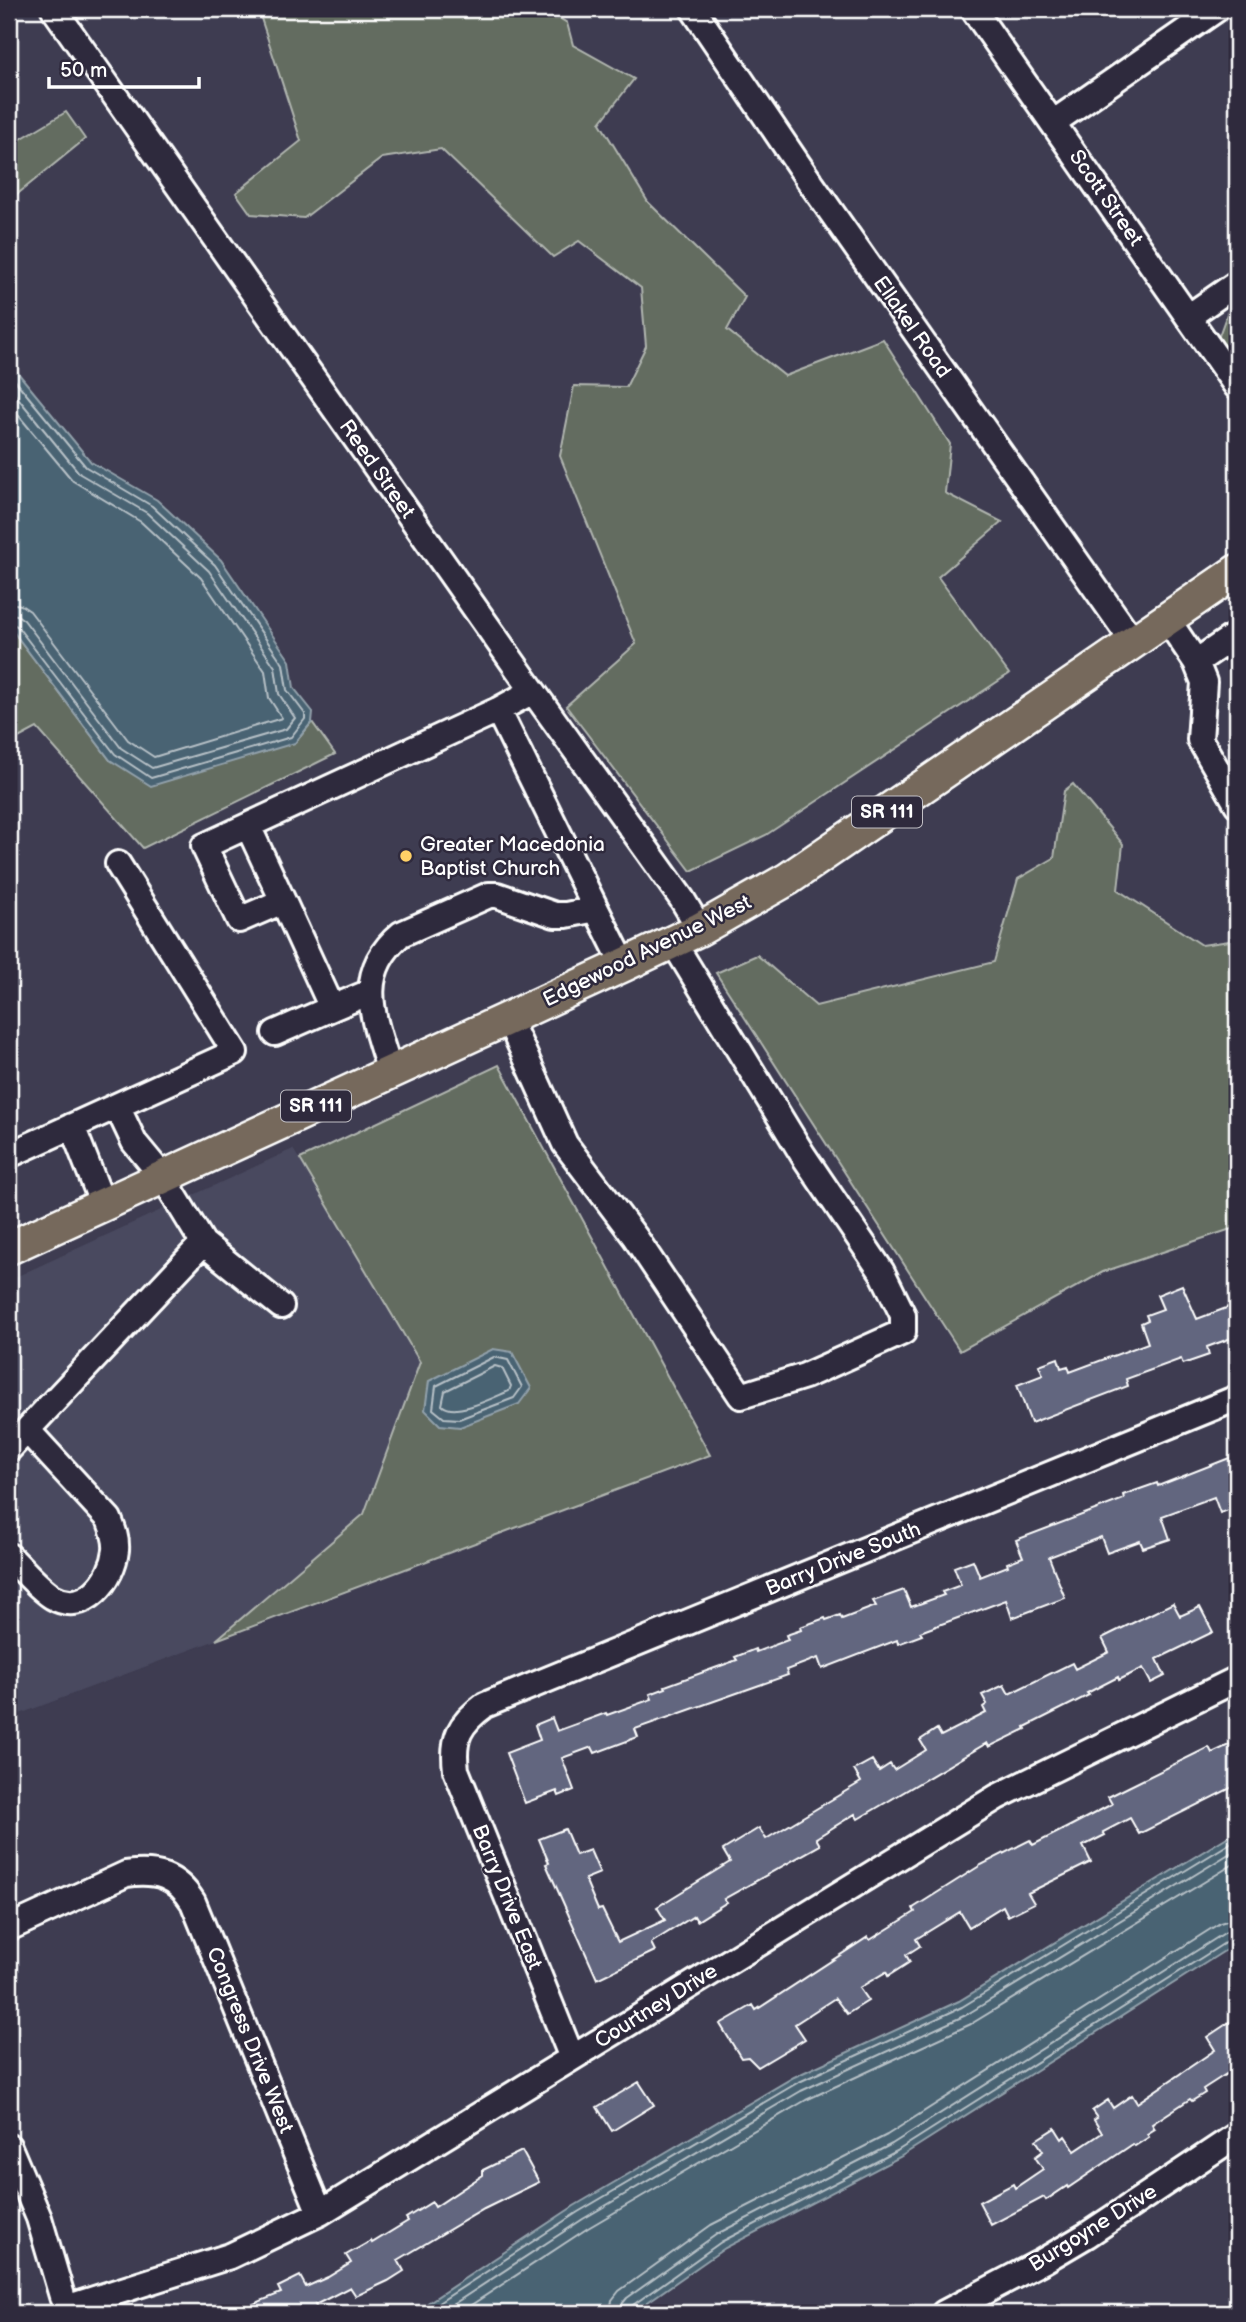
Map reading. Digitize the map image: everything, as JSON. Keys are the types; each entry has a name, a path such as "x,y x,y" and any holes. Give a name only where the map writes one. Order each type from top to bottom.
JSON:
{"main road":[{"name":"Edgewood Avenue West","path":"9,1248 687,935 788,879 1237,571"}],"street":[{"name":"Reed Street","path":"54,9 682,899 687,935 803,1155 882,1272 904,1315 903,1332 805,1376 741,1396 635,1237 565,1144 509,1018"},
{"name":"Ellakel Road","path":"693,9 806,176 1134,643"},
{"name":"Scott Street","path":"974,9 1237,387"},
{"path":"1054,122 1217,9"},
{"path":"1188,317 1237,283"},
{"path":"1167,619 1196,662 1204,682 1200,740 1237,804"},
{"path":"1196,662 1237,634"},
{"path":"283,901 239,920 204,846 498,710 533,691"},
{"path":"498,710 624,965"},
{"path":"248,826 331,1007"},
{"path":"9,1155 235,1052 118,864"},
{"path":"390,1072 372,1010 370,992 373,976 384,953 401,934 489,895 510,899 555,915 596,909"},
{"path":"275,1033 370,992"},
{"path":"117,1106 134,1142 163,1177 203,1243 281,1306"},
{"path":"72,1126 103,1205"},
{"path":"9,1449 203,1243"},
{"name":"Barry Drive South","path":"458,1733 469,1717 485,1704 1237,1398"},
{"path":"9,1556 54,1597 73,1602 94,1594 113,1564 116,1548 109,1519 27,1430"},
{"name":"Courtney Drive","path":"66,2310 230,2256 320,2213 997,1797 1237,1679"},
{"name":"Barry Drive East","path":"458,1733 454,1753 456,1770 572,2058"},
{"name":"Congress Drive West","path":"9,1928 126,1874 146,1872 167,1877 183,1887 193,1902 320,2213"},
{"name":"Burgoyne Drive","path":"944,2313 1065,2248 1237,2135"},
{"path":"9,2147 39,2218 66,2310"}],"shaded area":[{"path":"293,1149 420,1362 364,1514 216,1640 9,1718 9,1280"}],"green space":[{"path":"258,9 545,9 567,23 573,45 634,79 600,123 648,202 745,297 727,330 785,376 883,339 950,444 945,493 1002,522 938,577 1009,674 766,835 691,871 566,706 636,644 560,456 574,386 626,387 646,346 641,288 579,241 553,257 441,149 382,158 304,218 251,214 236,193 301,141"},
{"path":"66,112 85,139 9,201 9,146"},
{"path":"1237,296 1237,370 1216,344 1232,300"},
{"path":"9,626 110,760 295,743 312,722 335,754 143,848 37,728 9,743"},
{"path":"1073,784 1123,844 1118,890 1202,945 1237,940 1237,1227 1103,1272 960,1351 716,973 757,955 816,1006 994,962 1018,879 1054,858 1064,791"},
{"path":"499,1065 710,1455 216,1640 364,1514 420,1362 300,1159"}],"water":[{"path":"9,362 91,462 157,500 221,560 290,661 294,688 313,712 312,722 295,743 151,786 110,760 9,626"},
{"path":"493,1349 512,1352 531,1388 519,1404 460,1427 440,1425 425,1410 429,1381"},
{"path":"1237,1831 1237,1943 900,2157 725,2248 632,2313 407,2313 423,2306 574,2206 794,2077 959,2001"}],"building":[{"path":"1182,1285 1197,1319 1237,1304 1237,1336 1207,1347 1209,1355 1183,1364 1181,1359 1126,1379 1128,1386 1031,1423 1017,1385 1043,1375 1039,1365 1058,1358 1061,1368 1068,1366 1070,1372 1148,1343 1141,1323 1148,1320 1146,1315 1163,1309 1157,1295"},
{"path":"1237,1455 1237,1507 1220,1513 1214,1497 1162,1516 1170,1539 1143,1548 1140,1541 1107,1553 1101,1537 1049,1557 1065,1598 1012,1618 1006,1600 920,1632 922,1635 898,1644 897,1640 822,1669 818,1658 786,1670 788,1675 635,1729 638,1737 595,1753 592,1747 562,1758 574,1790 559,1796 557,1791 525,1803 506,1753 540,1740 535,1725 552,1718 557,1731 652,1699 650,1694 666,1688 665,1686 737,1660 735,1657 755,1649 756,1652 788,1640 786,1635 801,1630 800,1627 840,1615 842,1619 876,1606 873,1601 904,1590 911,1607 944,1595 942,1592 961,1585 954,1567 973,1560 980,1577 1008,1566 1007,1563 1023,1557 1016,1540 1124,1499 1123,1495 1157,1483 1158,1486"},
{"path":"1173,1603 1180,1616 1200,1607 1213,1632 1157,1659 1165,1676 1151,1683 1143,1668 1119,1680 1118,1677 1087,1693 1089,1695 1025,1727 1026,1729 989,1747 987,1743 858,1819 855,1814 816,1838 820,1845 724,1899 727,1902 697,1921 694,1916 651,1943 655,1951 597,1979 546,1864 549,1863 539,1839 565,1829 576,1855 590,1850 600,1873 585,1879 598,1910 602,1909 618,1942 665,1920 657,1907 730,1862 723,1850 759,1828 766,1839 861,1782 854,1770 872,1760 879,1771 890,1764 894,1770 926,1750 920,1740 937,1729 941,1736 986,1713 983,1707 987,1704 982,1695 1004,1685 1009,1694 1072,1663 1075,1669 1109,1652 1102,1638"},
{"path":"1233,1743 1237,1751 1237,1785 1139,1834 1130,1818 1103,1832 1105,1835 1083,1846 1091,1862 1028,1893 1034,1903 1008,1916 1003,1906 969,1927 960,1912 916,1939 920,1946 906,1955 910,1962 888,1976 886,1972 859,1988 868,2001 847,2014 835,1998 795,2024 805,2039 758,2067 748,2057 741,2058 720,2024 753,2005 756,2010 868,1937 870,1940 915,1912 913,1908 981,1865 1030,1840 1033,1845 1072,1825 1112,1804 1108,1797 1209,1747 1212,1753"},
{"path":"1237,2017 1237,2067 1203,2089 1205,2093 1192,2101 1190,2099 1152,2124 1155,2129 1147,2134 1149,2137 1135,2146 1133,2144 1068,2188 1067,2186 1046,2200 1044,2197 991,2225 979,2202 1013,2184 1015,2188 1043,2169 1035,2157 1043,2151 1036,2140 1055,2128 1062,2139 1065,2136 1075,2151 1102,2133 1092,2111 1108,2100 1113,2108 1132,2095 1137,2103 1215,2050 1207,2037"},
{"path":"639,2082 654,2105 612,2131 597,2107"},
{"path":"522,2151 539,2182 484,2209 398,2260 404,2271 388,2281 356,2296 350,2287 315,2305 319,2313 231,2313 281,2293 278,2287 300,2276 306,2287 328,2277 351,2263 346,2255 408,2221 406,2218 432,2202 435,2207 483,2175 483,2170"}],"place":[{"name":"Greater Macedonia Baptist Church","path":"406,856"}]}
